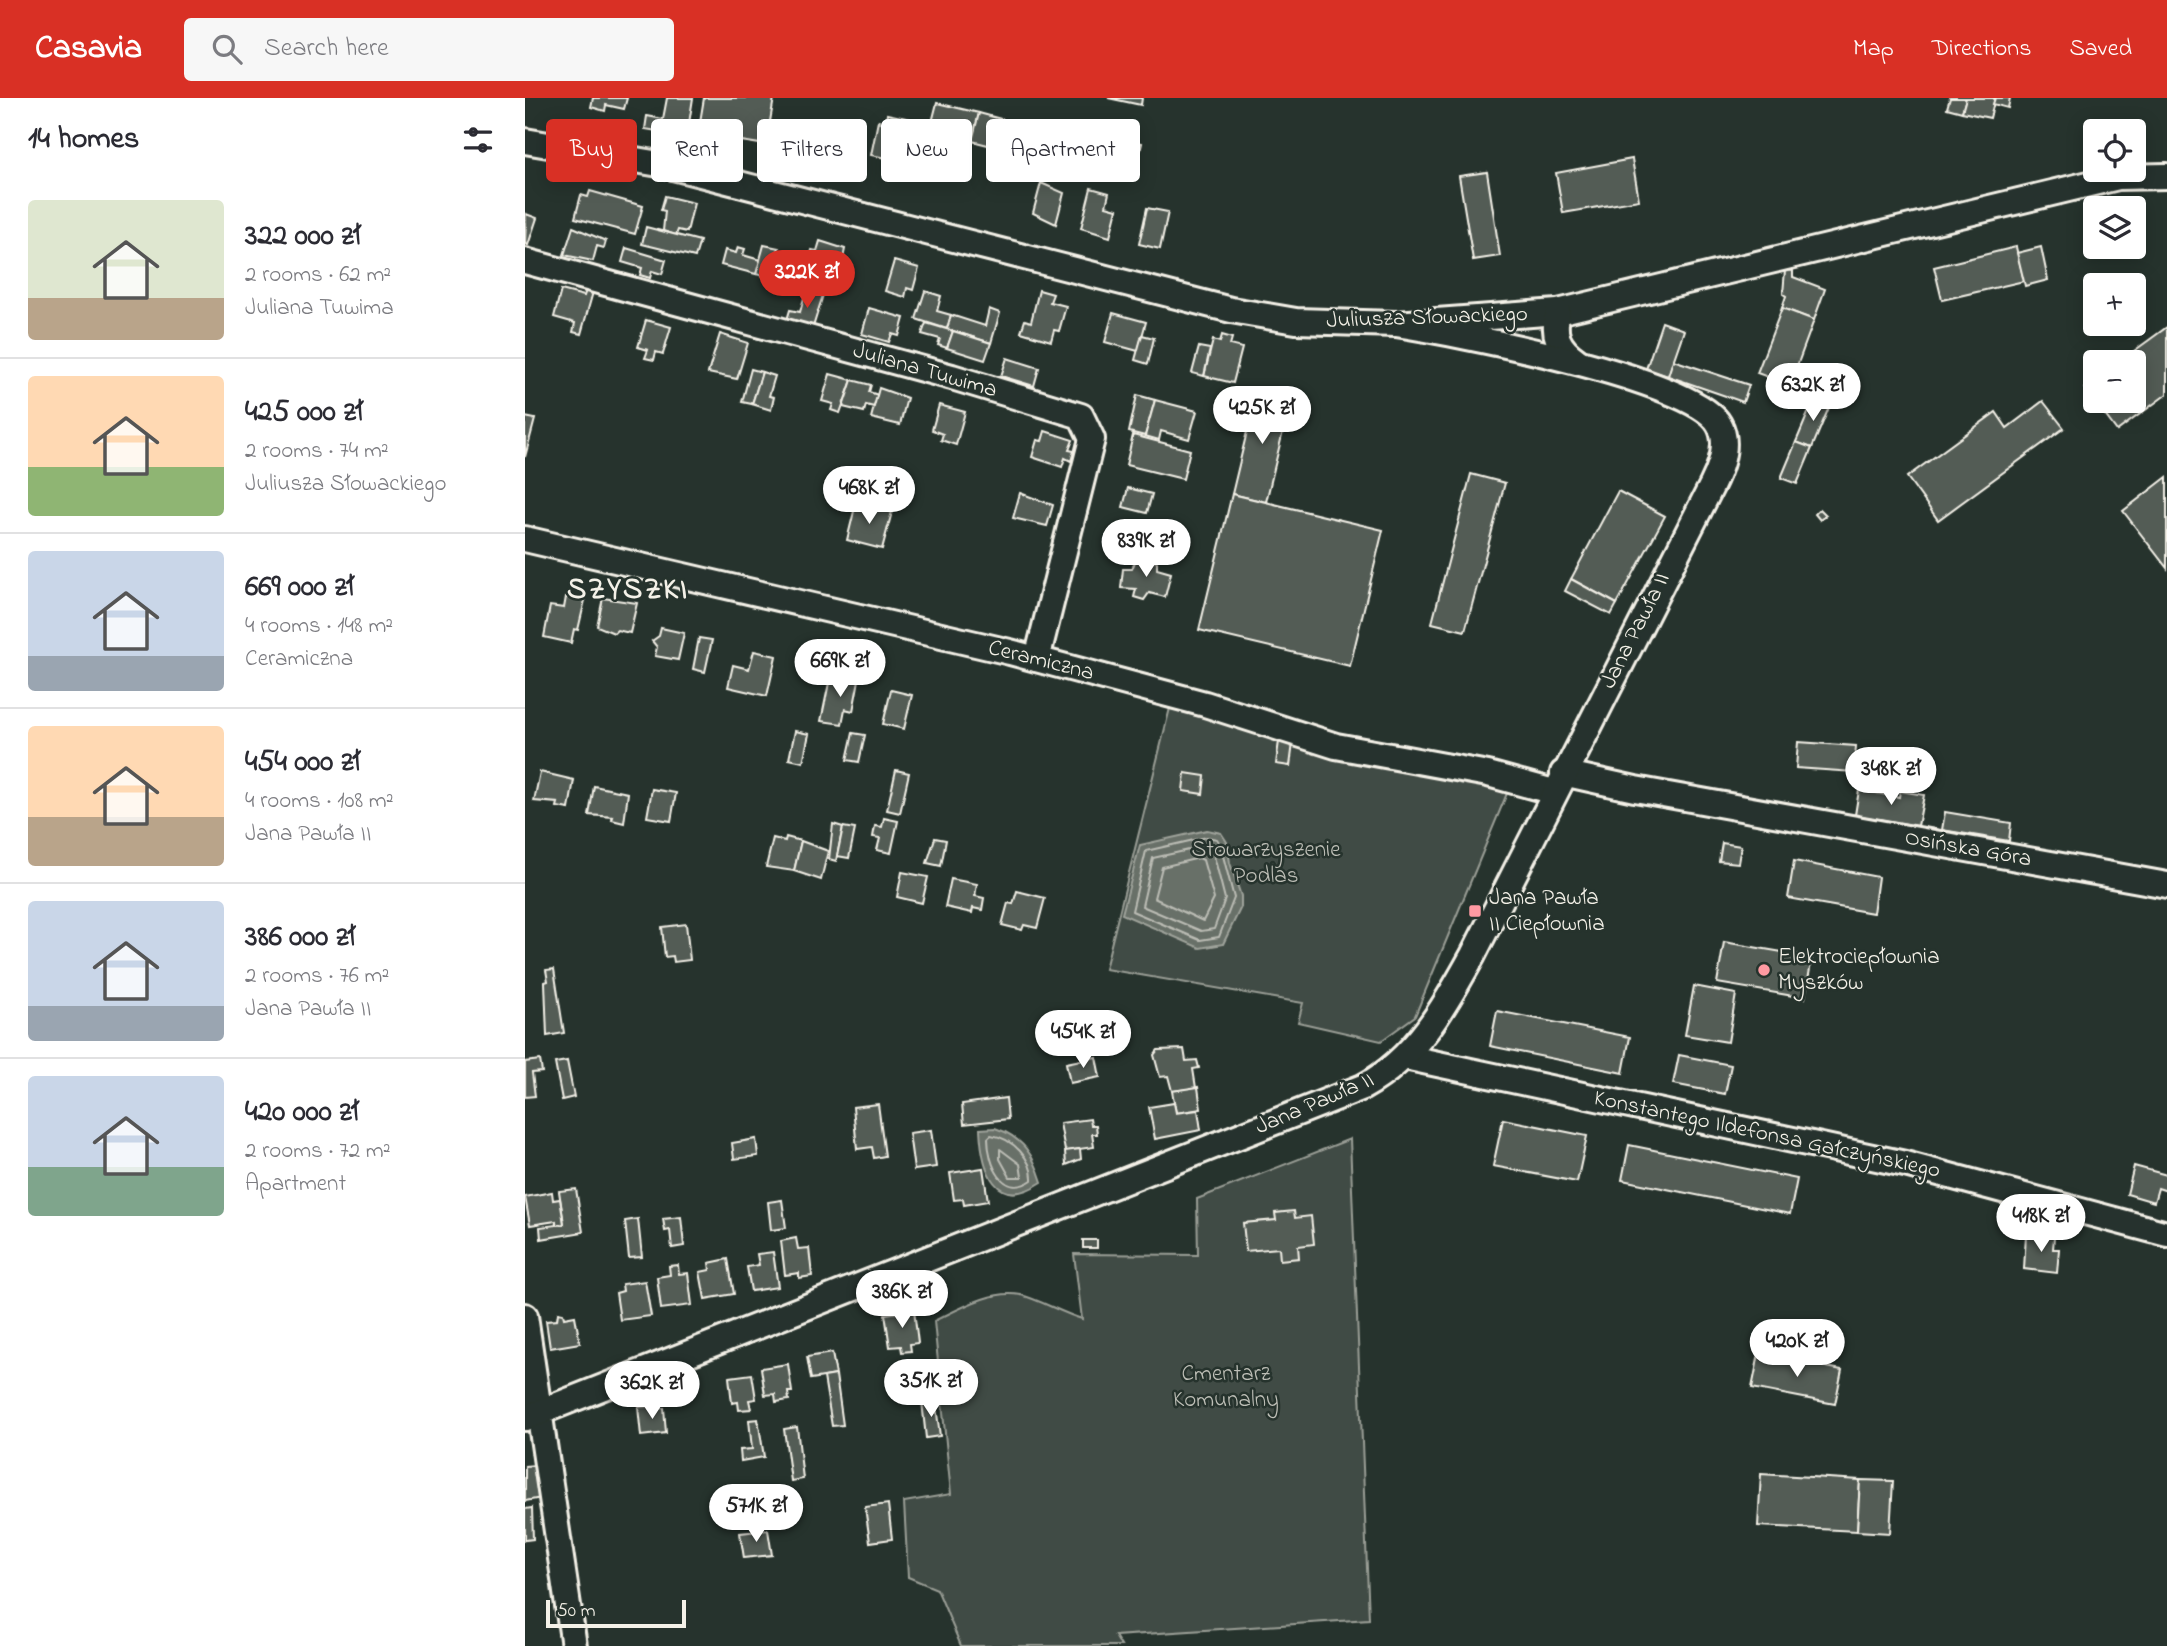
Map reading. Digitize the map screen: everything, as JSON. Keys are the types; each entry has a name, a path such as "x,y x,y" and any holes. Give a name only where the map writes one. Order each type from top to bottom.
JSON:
{"street":[{"name":"Juliusza Słowackiego","path":"525,141 666,165 1231,310 1296,321 1396,324 1558,312 2118,177 2167,176"},
{"name":"Juliana Tuwima","path":"525,261 952,377 1081,416 1092,439 1037,659"},
{"path":"1558,312 1556,339 1564,351 1576,360"},
{"name":"Jana Pawła II","path":"532,1415 1363,1087 1405,1057 1450,996 1712,485 1724,453 1720,425 1707,410 1662,390 1576,360 1396,324"},
{"name":"Ceramiczna","path":"525,539 1037,659 1205,704 1336,746 1489,774 1559,782"},
{"name":"Osińska Góra","path":"1559,782 1635,789 2167,885"},
{"name":"Konstantego Ildefonsa Gałczyńskiego","path":"1405,1057 1905,1164 2167,1234"},
{"path":"525,1316 532,1415 574,1646"}],"green space":[{"name":"Stowarzyszenie Podlas","path":"1171,704 1508,791 1415,1016 1381,1041 1298,1022 1303,1003 1105,969"},
{"name":"Cmentarz Komunalny","path":"1350,1139 1369,1619 1115,1636 1121,1646 961,1646 937,1589 908,1577 904,1502 951,1494 934,1321 987,1297 1010,1294 1028,1297 1082,1319 1074,1254 1198,1255 1197,1199"}],"water":[{"path":"1207,830 1221,833 1227,842 1230,863 1241,896 1241,907 1223,944 1200,948 1122,914 1140,845"},
{"path":"995,1128 1020,1142 1031,1156 1042,1182 1013,1193 1002,1190 994,1182 984,1159 980,1129"}],"building":[{"path":"593,98 627,98 624,109 606,105 605,111 591,107"},
{"path":"667,98 693,98 690,119 663,119"},
{"path":"704,98 774,98 770,119 757,119 757,144 743,141 743,119 700,119"},
{"path":"1108,98 1142,98 1141,105"},
{"path":"1950,98 1966,98 1962,112 1947,108"},
{"path":"1966,98 1995,98 1990,118 1962,112"},
{"path":"1995,98 2010,98 2008,108 1993,104"},
{"path":"937,103 979,113 972,141 972,119 933,119"},
{"path":"979,113 1001,119 986,119 986,144 972,141"},
{"path":"887,114 911,119 886,119"},
{"path":"647,116 663,119 651,119 651,130 645,129"},
{"path":"878,121 881,122 881,157 871,155"},
{"path":"1632,159 1639,200 1563,213 1556,173"},
{"path":"1487,172 1500,256 1473,260 1459,176"},
{"path":"1041,183 1064,193 1056,224 1033,213"},
{"path":"1091,188 1109,193 1106,206 1117,209 1110,237 1081,228"},
{"path":"590,191 643,206 635,234 575,218 581,195 588,197"},
{"path":"665,196 694,203 687,232 678,230 676,235 663,231 665,211 661,210"},
{"path":"1147,208 1168,212 1160,249 1139,244"},
{"path":"526,214 537,218 528,245 525,244"},
{"path":"573,227 606,241 604,248 597,246 593,261 564,255"},
{"path":"646,227 700,241 695,257 642,244"},
{"path":"820,241 845,249 839,278 807,269 812,250 817,251"},
{"path":"764,245 779,248 772,278 756,274"},
{"path":"738,247 745,249 743,255 760,260 756,274 721,265 725,250 736,253"},
{"path":"2016,247 2024,281 1942,300 1934,267"},
{"path":"2041,247 2048,280 2025,286 2017,253"},
{"path":"626,248 666,260 662,274 652,271 650,278 640,275 642,268 622,262"},
{"path":"894,261 919,268 913,290 907,288 905,297 885,291"},
{"path":"1785,270 1793,271 1793,277 1825,289 1814,320 1782,308 1786,296 1783,294"},
{"path":"561,290 584,296 586,290 593,292 581,334 573,332 575,323 554,317"},
{"path":"1039,290 1053,294 1050,302 1066,306 1059,331 1054,330 1051,341 1021,332 1025,320 1031,322"},
{"path":"806,291 823,295 813,327 787,320 790,310 800,312"},
{"path":"925,291 941,296 937,311 951,315 947,329 916,319"},
{"path":"869,308 904,318 899,336 892,334 889,342 862,334"},
{"path":"1782,308 1814,320 1790,385 1757,373"},
{"path":"989,309 1000,313 991,343 947,329 951,315 985,326"},
{"path":"1113,313 1146,322 1138,351 1105,342"},
{"path":"646,320 671,327 663,354 656,352 654,360 645,358 648,350 638,347"},
{"path":"1662,322 1684,330 1668,376 1646,369"},
{"path":"926,323 953,331 947,348 938,345 940,339 922,334"},
{"path":"2167,327 2167,394 2146,410 2146,350 2135,350"},
{"path":"953,331 991,343 985,360 947,348"},
{"path":"720,334 748,343 737,379 708,373"},
{"path":"1142,335 1154,338 1148,364 1135,360"},
{"path":"1222,335 1232,338 1230,345 1242,348 1233,383 1204,376 1213,340 1220,342"},
{"path":"1199,347 1210,349 1204,376 1192,373"},
{"path":"1007,358 1039,368 1034,386 1001,376"},
{"path":"1673,360 1749,385 1743,402 1668,376"},
{"path":"751,369 762,372 752,404 742,402"},
{"path":"762,372 775,376 769,396 774,397 771,410 752,404"},
{"path":"830,374 852,380 840,413 831,410 833,404 822,401"},
{"path":"852,380 871,385 869,392 878,395 874,407 866,405 864,412 843,407"},
{"path":"879,388 907,398 900,425 871,418"},
{"path":"1257,390 1291,398 1266,502 1232,494"},
{"path":"1137,395 1155,400 1145,436 1129,432"},
{"path":"1814,399 1830,405 1812,448 1796,442"},
{"path":"1155,400 1197,411 1189,439 1161,431 1159,440 1145,436"},
{"path":"2043,401 2064,428 1938,520 1907,477 1996,412 2007,428"},
{"path":"939,405 965,412 956,445 941,440 943,434 932,430"},
{"path":"2104,413 2141,413 2117,431"},
{"path":"525,417 535,419 525,457"},
{"path":"1045,431 1073,440 1069,450 1074,451 1071,461 1065,458 1062,467 1032,457 1037,440 1042,441"},
{"path":"1133,435 1190,450 1183,479 1126,465"},
{"path":"1796,442 1812,448 1797,484 1781,478"},
{"path":"1471,474 1505,483 1465,631 1432,623"},
{"path":"2167,477 2167,568 2123,511"},
{"path":"1128,488 1152,494 1147,513 1123,507"},
{"path":"1618,491 1665,516 1617,604 1571,579"},
{"path":"1020,493 1053,505 1047,526 1013,518"},
{"path":"1232,494 1383,530 1350,666 1199,630"},
{"path":"856,503 892,512 882,549 847,540"},
{"path":"1820,509 1826,515 1820,520 1815,514"},
{"path":"1137,557 1157,562 1157,569 1171,573 1165,597 1149,593 1144,600 1134,597 1136,589 1121,588 1123,569 1132,569"},
{"path":"1571,579 1617,604 1611,615 1565,591"},
{"path":"566,597 585,600 578,630 574,629 571,643 544,637 550,606 564,608"},
{"path":"603,598 637,603 630,633 617,630 614,633 597,626"},
{"path":"661,628 684,633 678,660 655,656 657,647 652,641 659,636"},
{"path":"699,638 712,640 705,672 693,669"},
{"path":"754,651 776,656 767,696 728,687 733,665 749,669"},
{"path":"841,676 859,680 853,711 845,709 842,724 821,721 830,678 840,680"},
{"path":"891,690 912,695 904,729 883,724"},
{"path":"795,731 809,734 803,762 789,759"},
{"path":"853,733 865,735 859,762 847,760"},
{"path":"1279,741 1293,743 1290,766 1276,764"},
{"path":"1798,742 1856,746 1854,772 1796,768"},
{"path":"896,770 909,773 900,813 887,810"},
{"path":"540,772 574,780 569,809 557,807 558,803 534,801"},
{"path":"1185,773 1205,776 1203,794 1183,791"},
{"path":"594,786 628,793 624,823 612,820 613,817 589,815"},
{"path":"652,789 676,793 671,821 647,817"},
{"path":"1859,790 1899,797 1900,791 1924,795 1918,826 1855,815"},
{"path":"1945,812 2011,823 2009,841 1942,830"},
{"path":"884,818 898,821 891,853 877,850 880,838 873,837 875,826 882,827"},
{"path":"833,824 843,827 836,861 829,859"},
{"path":"843,827 855,829 849,858 837,856"},
{"path":"786,837 801,841 794,871 766,867 773,838 785,841"},
{"path":"935,838 946,840 941,866 927,863"},
{"path":"801,841 828,851 821,880 794,871"},
{"path":"1722,843 1741,846 1738,863 1719,861"},
{"path":"1794,861 1878,877 1873,913 1788,898"},
{"path":"902,872 928,877 922,903 897,897"},
{"path":"951,879 977,884 975,896 984,898 982,910 973,908 972,913 945,907"},
{"path":"1017,891 1045,898 1037,928 1024,925 1022,930 1002,925 1008,903 1013,904"},
{"path":"686,924 690,960 674,962 673,956 665,957 662,927"},
{"name":"Elektrociepłownia Myszków","path":"1724,942 1812,957 1805,998 1717,983"},
{"path":"554,969 564,1033 547,1036 546,970"},
{"path":"1694,986 1736,994 1728,1042 1685,1035"},
{"path":"1497,1011 1630,1037 1623,1073 1490,1046"},
{"path":"1184,1049 1186,1061 1197,1060 1199,1068 1193,1069 1196,1088 1172,1091 1168,1076 1160,1077 1154,1055 1158,1050"},
{"path":"1679,1055 1731,1065 1725,1094 1673,1084"},
{"path":"1096,1057 1100,1077 1070,1083 1066,1063"},
{"path":"540,1060 542,1072 532,1073 535,1096 525,1097 525,1062"},
{"path":"567,1061 574,1097 562,1100 555,1063"},
{"path":"1198,1087 1201,1109 1176,1113 1172,1091"},
{"path":"1006,1098 1008,1119 964,1124 962,1104"},
{"path":"1174,1103 1176,1113 1198,1110 1201,1130 1155,1139 1149,1107"},
{"path":"878,1104 885,1156 874,1158 872,1147 857,1149 853,1107"},
{"path":"1090,1119 1091,1125 1096,1125 1097,1134 1092,1134 1094,1147 1065,1151 1060,1123"},
{"path":"1503,1119 1587,1136 1577,1182 1493,1166"},
{"path":"931,1130 936,1167 914,1170 909,1133"},
{"path":"756,1139 758,1156 734,1159 732,1143"},
{"path":"1629,1145 1797,1179 1790,1214 1622,1180"},
{"path":"1080,1149 1081,1159 1066,1165 1065,1151"},
{"path":"2134,1166 2167,1175 2167,1191 2158,1188 2154,1202 2127,1194"},
{"path":"983,1168 988,1201 964,1205 963,1199 954,1200 950,1173"},
{"path":"576,1189 583,1232 541,1239 540,1227 564,1224 559,1191"},
{"path":"552,1192 553,1200 560,1199 564,1224 556,1225 556,1221 530,1225 525,1197"},
{"path":"782,1200 786,1228 771,1230 768,1202"},
{"path":"1294,1211 1295,1218 1311,1216 1314,1244 1298,1246 1299,1258 1280,1260 1279,1248 1246,1251 1243,1223 1276,1220 1275,1213"},
{"path":"681,1217 684,1246 672,1248 670,1230 665,1231 663,1219"},
{"path":"638,1219 642,1257 629,1258 625,1221"},
{"path":"2026,1234 2054,1237 2053,1249 2059,1249 2057,1273 2024,1269"},
{"path":"796,1238 798,1249 809,1248 812,1276 799,1278 799,1273 785,1275 781,1241"},
{"path":"1083,1240 1097,1240 1097,1248 1083,1248"},
{"path":"773,1252 778,1287 751,1291 747,1267 759,1265 757,1254"},
{"path":"728,1259 734,1294 705,1299 700,1272 710,1270 709,1263"},
{"path":"678,1265 679,1274 688,1273 692,1305 661,1309 657,1277 670,1275 669,1266"},
{"path":"645,1281 651,1316 620,1320 616,1293 623,1291 622,1284"},
{"path":"914,1310 918,1343 910,1344 911,1351 902,1352 901,1346 890,1347 885,1314"},
{"path":"558,1313 563,1314 564,1318 575,1316 580,1343 550,1348 546,1321 557,1320"},
{"path":"832,1353 836,1375 811,1379 807,1357"},
{"path":"1759,1354 1842,1370 1835,1404 1752,1388"},
{"path":"788,1364 792,1392 788,1392 789,1400 776,1402 775,1394 765,1395 761,1368"},
{"path":"931,1366 935,1399 922,1401 917,1367"},
{"path":"752,1374 756,1399 749,1400 751,1409 739,1410 738,1402 732,1403 729,1377"},
{"path":"836,1375 843,1425 832,1426 824,1377"},
{"path":"935,1399 940,1436 926,1438 922,1401"},
{"path":"650,1406 651,1409 664,1408 666,1433 641,1436 638,1407"},
{"path":"758,1419 764,1457 741,1461 740,1450 752,1449 749,1420"},
{"path":"797,1427 803,1479 791,1481 784,1429"},
{"path":"536,1465 542,1498 525,1501 525,1466"},
{"path":"1761,1474 1860,1480 1857,1531 1758,1526"},
{"path":"1860,1480 1893,1481 1890,1533 1857,1531"},
{"path":"888,1504 892,1539 870,1542 865,1507"},
{"path":"532,1508 533,1539 525,1540 525,1509"},
{"path":"768,1530 772,1555 744,1558 740,1533"}],"place":[{"name":"Jana Pawła II Ciepłownia","path":"1475,911"},
{"name":"Elektrociepłownia Myszków","path":"1764,970"}],"district":[{"name":"SZYSZKI","path":"628,591"}]}
